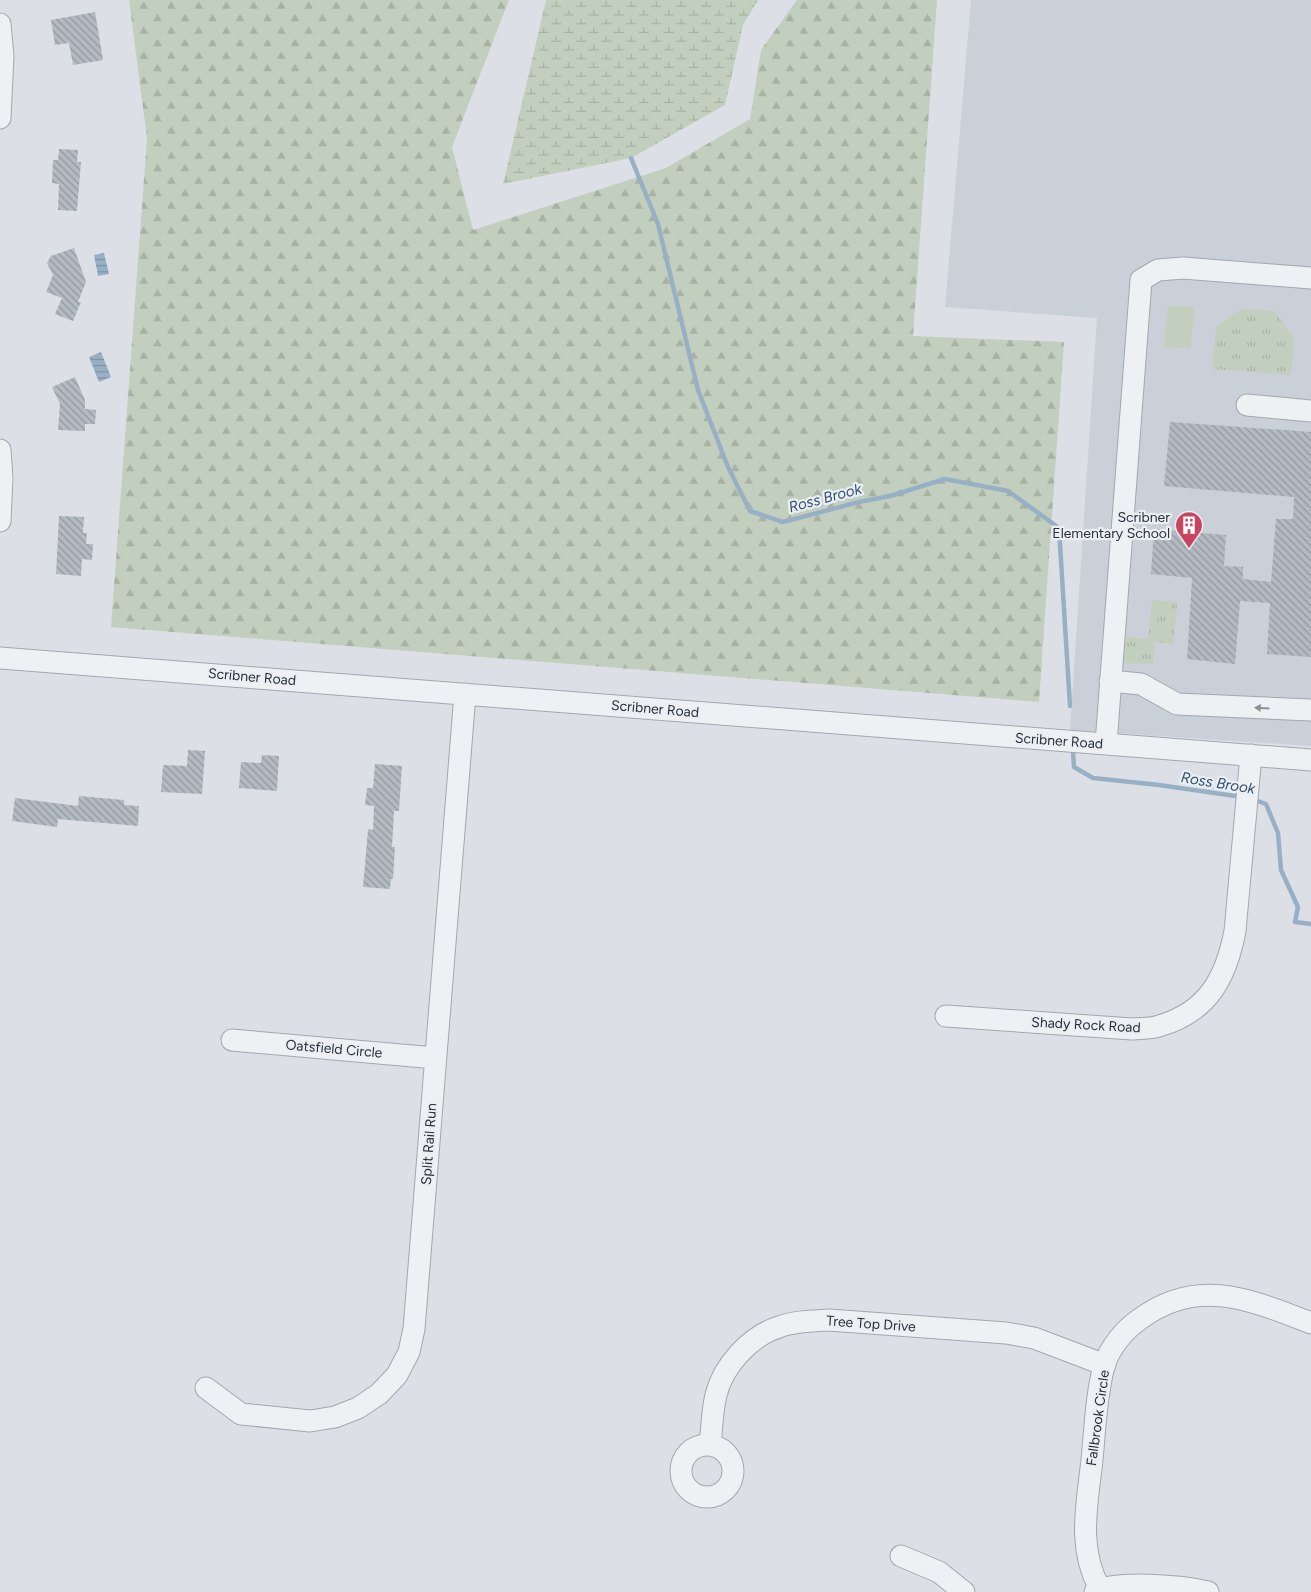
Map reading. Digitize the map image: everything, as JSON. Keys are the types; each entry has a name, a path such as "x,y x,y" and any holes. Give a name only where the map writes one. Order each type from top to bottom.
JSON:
{"street":[{"path":"0,24 3,56 0,118"},
{"path":"1106,744 1141,280 1158,270 1183,268 1311,278"},
{"path":"1247,405 1311,411"},
{"path":"0,450 2,478 0,521"},
{"name":"Scribner Road","path":"0,658 1311,760"},
{"path":"1110,681 1141,684 1177,704 1311,710"},
{"name":"Split Rail Run","path":"206,1388 241,1414 310,1422 335,1417 358,1408 379,1394 398,1375 409,1352 414,1329 465,694"},
{"name":"Shady Rock Road","path":"946,1016 1132,1029 1158,1027 1180,1018 1201,1003 1217,984 1230,957 1236,923 1251,755"},
{"name":"Oatsfield Circle","path":"232,1040 435,1058"},
{"name":"Fallbrook Circle","path":"1097,1591 1086,1556 1085,1524 1100,1388 1105,1365 1118,1340 1134,1323 1166,1303 1202,1294 1242,1298 1311,1323"},
{"name":"Tree Top Drive","path":"710,1445 716,1395 724,1375 736,1356 756,1340 778,1327 806,1321 829,1320 1006,1333 1034,1338 1105,1365"},
{"path":"901,1556 939,1572 964,1592"},
{"path":"1097,1591 1128,1586 1161,1586 1192,1588 1208,1592"}],"shaded area":[{"path":"971,0 1311,0 1311,746 1070,730 1097,318 945,307"}],"green space":[{"path":"129,0 509,0 452,147 473,230 666,168 750,119 761,50 797,0 937,0 913,336 1064,342 1039,702 111,627 147,138"},
{"path":"546,0 758,0 743,25 725,105 631,158 503,184"},
{"path":"1168,306 1195,307 1190,349 1164,347"},
{"path":"1241,309 1274,311 1294,337 1291,375 1212,369 1216,327"},
{"path":"1152,600 1177,602 1173,644 1155,642 1153,664 1123,663 1126,637 1148,639"}],"water":[{"path":"104,253 109,274 98,276 94,255"},
{"path":"101,352 111,377 99,382 89,357"}],"building":[{"path":"95,12 103,60 73,65 69,43 55,45 51,20"},
{"path":"59,149 78,150 77,162 81,162 77,211 58,210 59,184 52,183 53,160 58,160"},
{"path":"74,248 86,282 78,302 81,302 73,321 55,314 62,298 46,292 53,275 47,263 51,256"},
{"path":"75,377 85,400 85,409 96,410 95,424 85,424 85,431 58,430 60,404 52,387"},
{"name":"Scribner Elementary School","path":"1170,422 1311,432 1311,657 1267,654 1270,603 1240,601 1235,664 1187,659 1192,578 1151,574 1154,529 1226,535 1224,566 1243,567 1243,579 1271,582 1276,519 1293,519 1294,497 1164,486"},
{"path":"59,516 84,517 83,533 87,533 86,544 93,544 92,560 82,559 81,576 56,574"},
{"path":"188,750 205,751 202,794 161,792 163,765 187,766"},
{"path":"262,755 279,756 277,791 239,788 241,762 261,763"},
{"path":"375,764 402,766 399,811 394,811 392,847 395,847 393,879 391,879 390,889 363,887 368,829 373,830 374,806 365,805 367,788 373,788"},
{"path":"79,796 124,800 124,805 139,806 138,826 58,819 57,827 12,821 15,798 78,806"}],"waterway":[{"name":"Ross Brook","path":"631,158 658,224 698,390 728,467 750,511 783,522 890,496 945,479 1008,491 1059,528 1070,706"},
{"name":"Ross Brook","path":"1073,751 1074,767 1093,778 1242,797"},
{"name":"Ross Brook","path":"1252,799 1266,804 1278,833 1281,870 1298,907 1295,922 1311,924"}],"place":[{"name":"Scribner Elementary School","path":"1189,549"}]}
